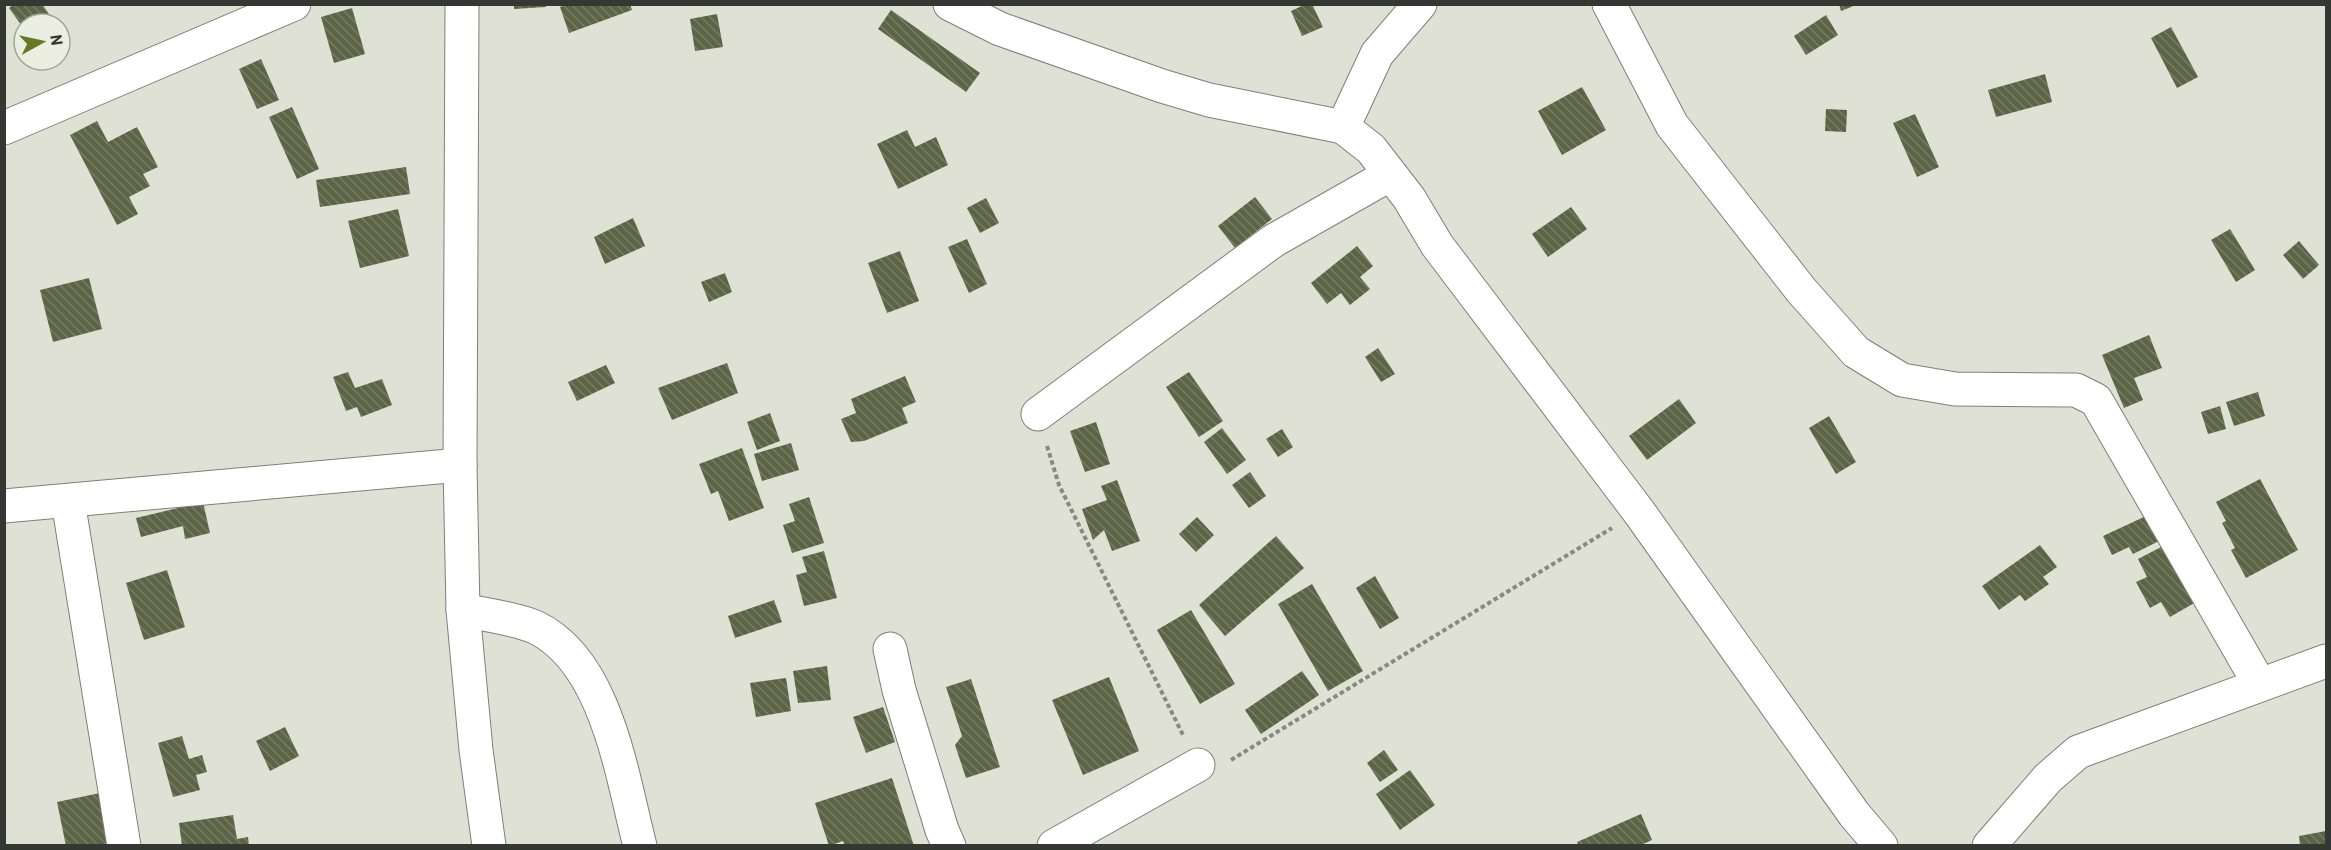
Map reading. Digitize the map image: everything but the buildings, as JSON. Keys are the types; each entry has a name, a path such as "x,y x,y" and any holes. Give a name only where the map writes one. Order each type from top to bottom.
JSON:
{"street":[{"path":"4,128 294,4"},
{"path":"462,4 460,465 463,610 476,750 489,846"},
{"path":"950,4 1000,29 1162,86 1209,100 1343,127 1371,149 1409,198 1437,245 1640,512 1854,814 1881,846"},
{"path":"1343,127 1377,54 1419,4"},
{"path":"1609,4 1672,125 1801,290 1856,352 1902,380 1954,389 2076,390 2096,400 2260,685"},
{"path":"1038,414 1273,241 1389,175"},
{"path":"4,506 460,465"},
{"path":"68,501 124,846"},
{"path":"463,610 535,627 567,651 587,679 611,730 640,846"},
{"path":"890,649 899,690 942,830 950,846"},
{"path":"1989,846 2048,778 2078,752 2326,661"},
{"path":"1054,846 1198,765"}],"path":[{"path":"1038,414 1059,485 1198,765 1223,764 1640,512"}]}
